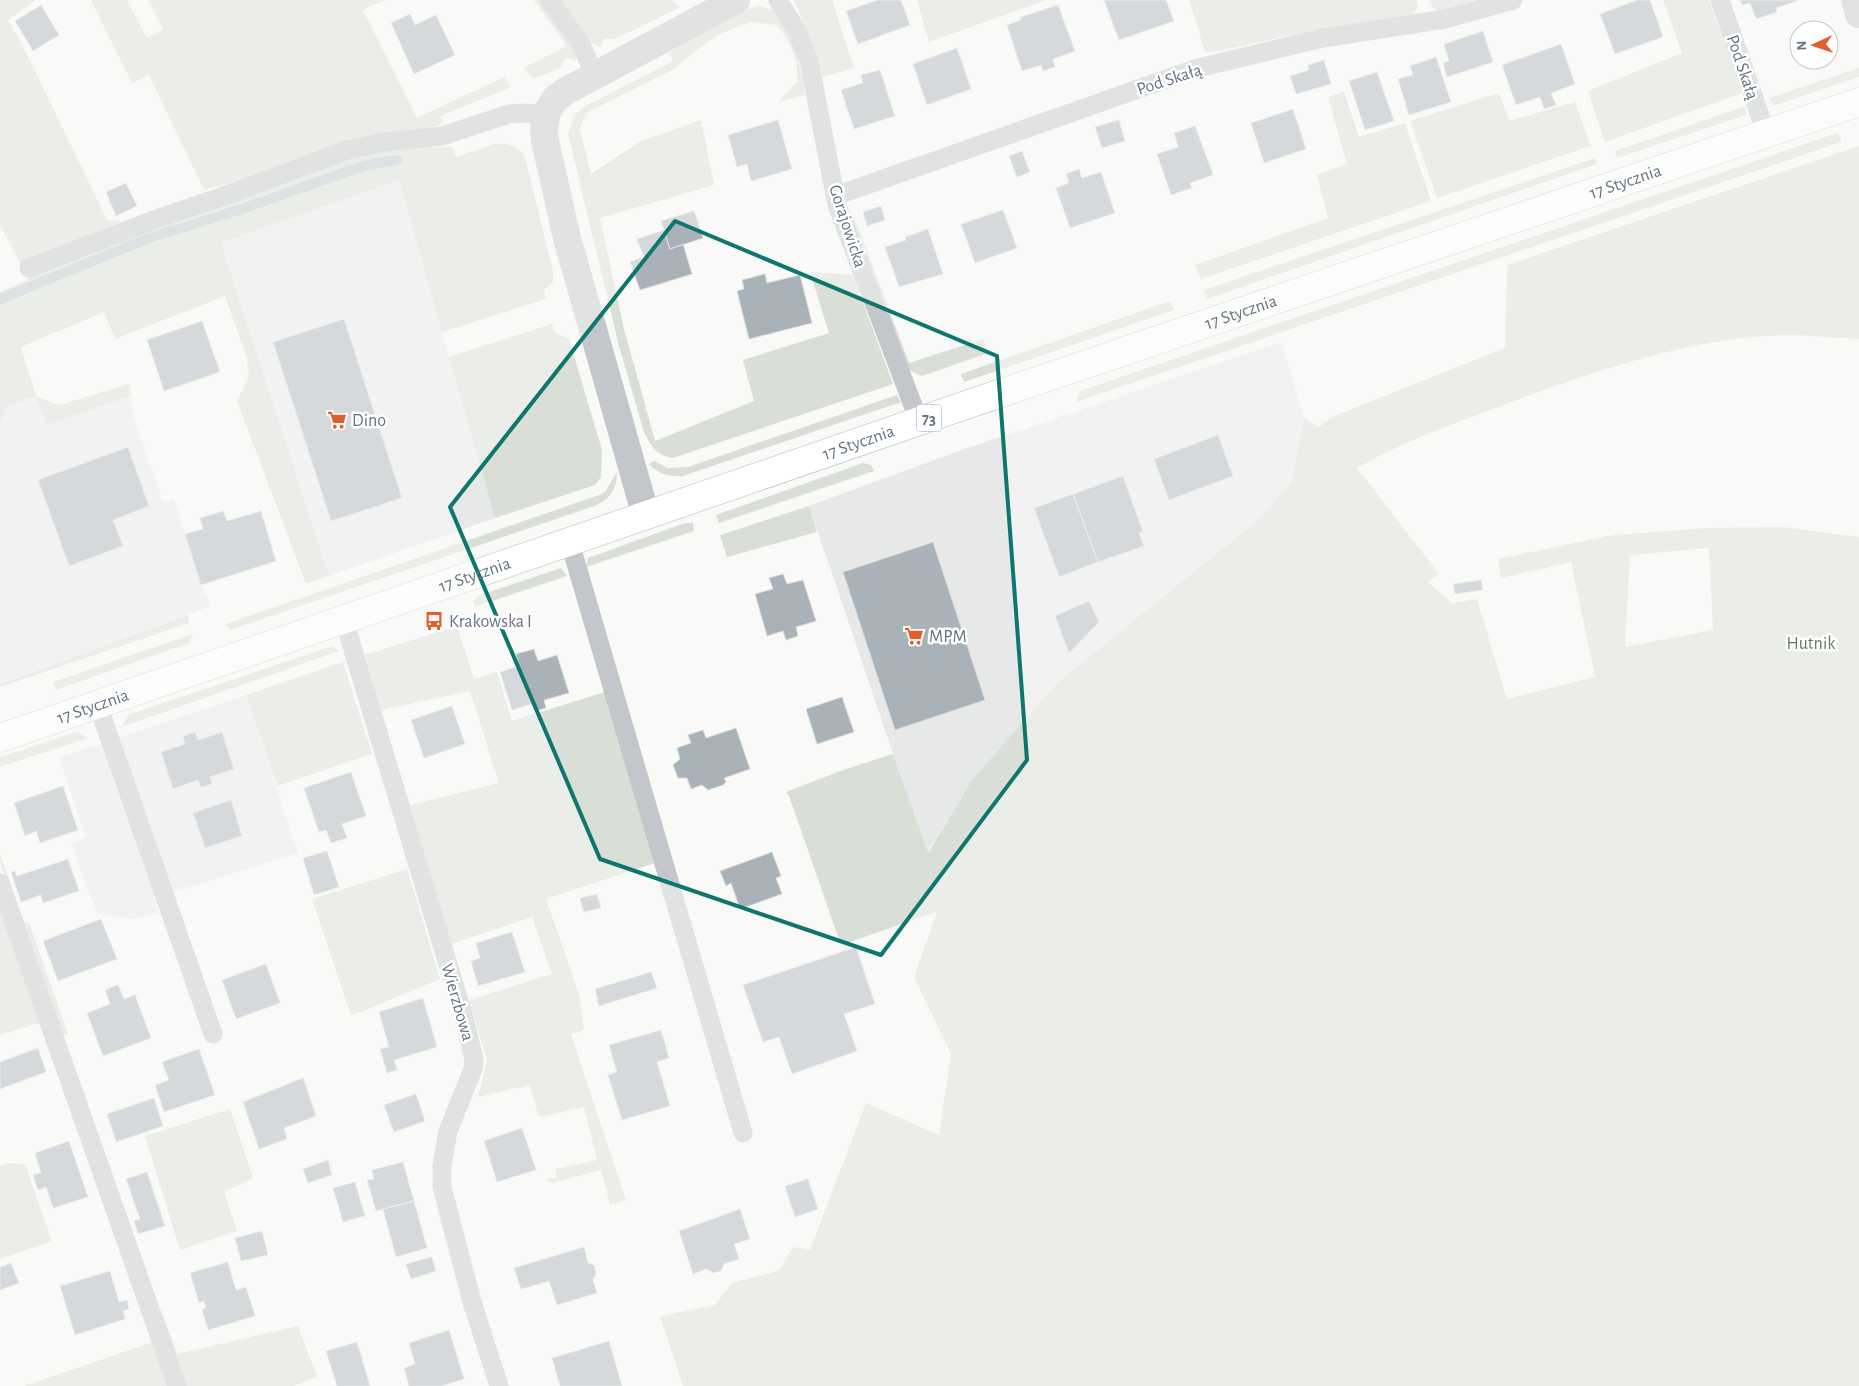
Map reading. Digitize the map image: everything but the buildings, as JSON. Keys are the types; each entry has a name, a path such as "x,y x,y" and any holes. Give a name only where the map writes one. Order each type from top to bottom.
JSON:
{"main road":[{"name":"17 Stycznia","path":"0,738 570,543 919,421 1859,102"}],"street":[{"path":"646,516 567,238 545,141 546,116 551,105 561,94 736,0"},
{"path":"1855,0 1859,14"}],"lane":[{"path":"549,0 582,44 595,76"},
{"name":"Gorajowicka","path":"778,0 803,44 814,76 835,196 919,421"},
{"name":"Pod Skałą","path":"835,196 1198,68 1323,38 1445,19 1513,0"},
{"name":"Pod Skałą","path":"1720,0 1766,133"},
{"path":"29,268 156,219 347,150 385,142 442,136 509,114 528,113 546,116"},
{"path":"570,543 743,1133"},
{"name":"Wierzbowa","path":"344,620 473,1054 473,1069 448,1131 444,1148 442,1187 469,1293 499,1386"},
{"path":"98,704 213,1034"},
{"path":"0,883 177,1386"}],"highlighted area":[{"path":"675,221 997,356 1027,760 881,955 600,859 450,507"}],"shaded area":[{"path":"399,180 495,518 329,576 221,243"},
{"path":"1282,342 1304,418 1291,484 1252,525 1058,682 972,780 927,853 809,506 956,452"},
{"path":"35,396 47,425 131,396 133,415 163,502 174,498 201,585 211,606 0,684 0,423 7,406"},
{"path":"246,695 298,853 154,898 159,913 133,919 97,914 71,843 86,837 59,758"}],"green space":[{"path":"0,0 36,0 8,20 22,44 107,220 122,221 21,265 0,225"},
{"path":"91,0 127,0 147,38 163,30 148,0 385,0 363,10 417,118 504,77 511,87 441,116 443,123 434,127 204,190 149,75 132,83"},
{"path":"534,0 540,0 576,51 576,61 566,57 561,68 533,79 523,68 567,46"},
{"path":"558,0 673,0 679,8 615,39 604,39 601,47 592,43"},
{"path":"794,0 832,0 854,68 822,77 816,52"},
{"path":"917,0 1046,0 929,42"},
{"path":"1189,0 1416,0 1418,7 1413,15 1330,27 1208,53 1205,52"},
{"path":"1429,0 1475,0 1440,11 1433,8"},
{"path":"1663,0 1709,0 1742,93 1605,142 1588,91 1682,53"},
{"path":"759,6 774,10 787,31 801,71 805,95 778,102 797,82 797,67 793,52 786,37 777,25 750,22 722,33 703,45 674,69 588,112 580,129 591,174 641,141 701,120 714,185 600,218 624,329 655,441 754,401 743,360 829,333 810,272 853,275 893,384 673,458 667,457 654,448 643,429 619,346 568,134 574,116 582,108 673,61 669,52 747,9"},
{"path":"1859,68 1859,77 1773,106 1769,98"},
{"path":"1344,92 1359,137 1405,123 1431,201 1201,279 1195,265 1328,218 1317,175 1347,164 1328,97"},
{"path":"1499,93 1509,121 1575,102 1591,146 1437,198 1410,121"},
{"path":"1746,106 1746,115 1617,158 1615,151"},
{"path":"1837,133 1841,137 1841,142 1076,402 1080,391"},
{"path":"494,144 504,144 517,148 526,160 553,271 553,282 544,290 546,299 442,332 399,180 221,243 329,576 306,584 237,401 249,376 246,356 225,296 115,339 104,312 21,347 36,396 59,405 130,384 131,396 47,425 35,396 7,406 0,423 0,292 28,280 27,276 321,166 390,148 453,147 456,157"},
{"name":"Hutnik","path":"1859,146 1859,339 1796,335 1751,337 1679,349 1609,368 1449,425 1393,449 1357,468 1439,574 1428,582 1452,603 1477,599 1507,699 1595,677 1571,562 1501,578 1498,559 1613,535 1708,528 1783,527 1859,537 1859,1386 683,1386 660,1316 715,1305 732,1283 779,1271 793,1247 810,1250 866,1103 939,1135 951,1054 914,977 937,912 841,945 786,792 843,770 893,754 928,853 972,780 1058,682 1252,525 1291,484 1304,418 1319,427 1332,417 1505,348 1507,265","holes":["1709,548 1713,630 1625,647 1630,555"]},
{"path":"1595,158 1597,164 1207,299 1204,290"},
{"path":"853,214 909,363 983,339 988,353 922,376 909,370 850,217"},
{"path":"1170,301 1174,310 964,382 961,374"},
{"path":"552,324 555,333 569,339 602,450 601,477 595,485 495,518 449,357"},
{"path":"897,395 901,402 683,476 664,474 649,464 654,461 668,468 688,467"},
{"path":"863,463 871,465 874,471 719,523 716,515"},
{"path":"617,472 616,483 612,492 597,505 230,630 226,624 599,495 605,492"},
{"path":"809,506 817,532 727,557 720,535"},
{"path":"685,523 693,523 694,531 586,567 588,558"},
{"path":"561,568 567,576 474,607 474,600 477,596"},
{"path":"188,615 189,623 0,687 0,684"},
{"path":"457,626 474,679 497,672 512,721 605,692 655,863 546,899 580,997 584,1030 571,1034 626,1200 610,1205 601,1170 552,1183 546,1180 557,1177 555,1169 597,1160 584,1107 539,1117 529,1085 478,1097 487,1059 469,1000 552,974 532,917 451,944 410,805 499,783 470,691 381,710 365,655"},
{"path":"193,634 189,643 56,690 53,682"},
{"path":"332,646 339,651 122,727 128,715"},
{"path":"343,662 372,754 277,786 246,695"},
{"path":"77,732 88,738 0,767 0,757"},
{"path":"0,854 24,922 29,923 68,1034 62,1036 0,862"},
{"path":"407,869 440,979 351,1016 312,899"},
{"path":"0,900 42,1022 0,1035"},
{"path":"230,1109 253,1178 224,1192 237,1231 180,1250 145,1136"},
{"path":"11,1163 25,1164 52,1241 0,1259 0,1166"},
{"path":"162,1311 177,1354 298,1326 317,1377 294,1386 184,1386 160,1315"},
{"path":"153,1342 168,1386 24,1386"}],"waterway":[{"path":"0,299 149,238 242,209 363,166 397,160"}],"place":[{"name":"Dino","path":"337,420"},
{"name":"Krakowska I","path":"434,621"},
{"name":"MPM","path":"914,636"}]}
